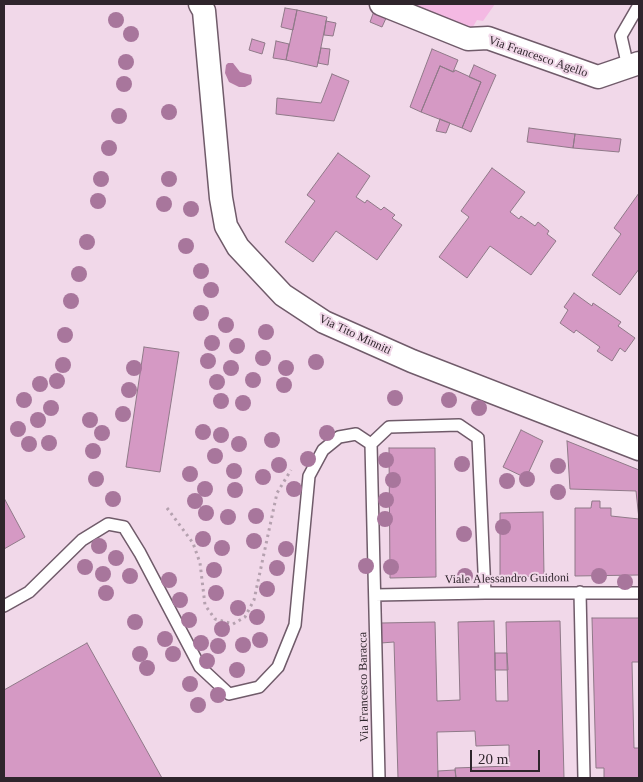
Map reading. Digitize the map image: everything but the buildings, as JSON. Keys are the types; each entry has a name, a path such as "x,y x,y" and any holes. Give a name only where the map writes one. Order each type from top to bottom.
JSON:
{"street":[{"name":"Via Tito Minniti","path":"200,4 204,11 221,198 226,226 238,247 283,295 324,322 412,361 639,449"},
{"name":"Via Francesco Agello","path":"382,4 468,39 488,38 598,77 634,65"}],"lane":[{"path":"634,65 621,36 639,5"},
{"path":"4,606 29,592 82,540 108,524 124,527 140,552 200,667 229,694 259,687 278,667 294,625 309,476 322,450 340,436 356,434 371,444 389,427 459,425 478,438 485,593"},
{"name":"Via Francesco Baracca","path":"371,444 379,778"},
{"path":"580,592 584,778"},
{"name":"Viale Alessandro Guidoni","path":"375,595 580,592 639,594"}],"path":[{"path":"167,508 193,543 200,563 205,605 215,619 233,624 245,617 254,600 277,493 294,466"}],"shaded area":[{"path":"409,4 495,4 483,21 477,20 471,30"},
{"path":"228,63 233,63 240,72 251,75 251,84 239,87 229,82 225,73"}]}
